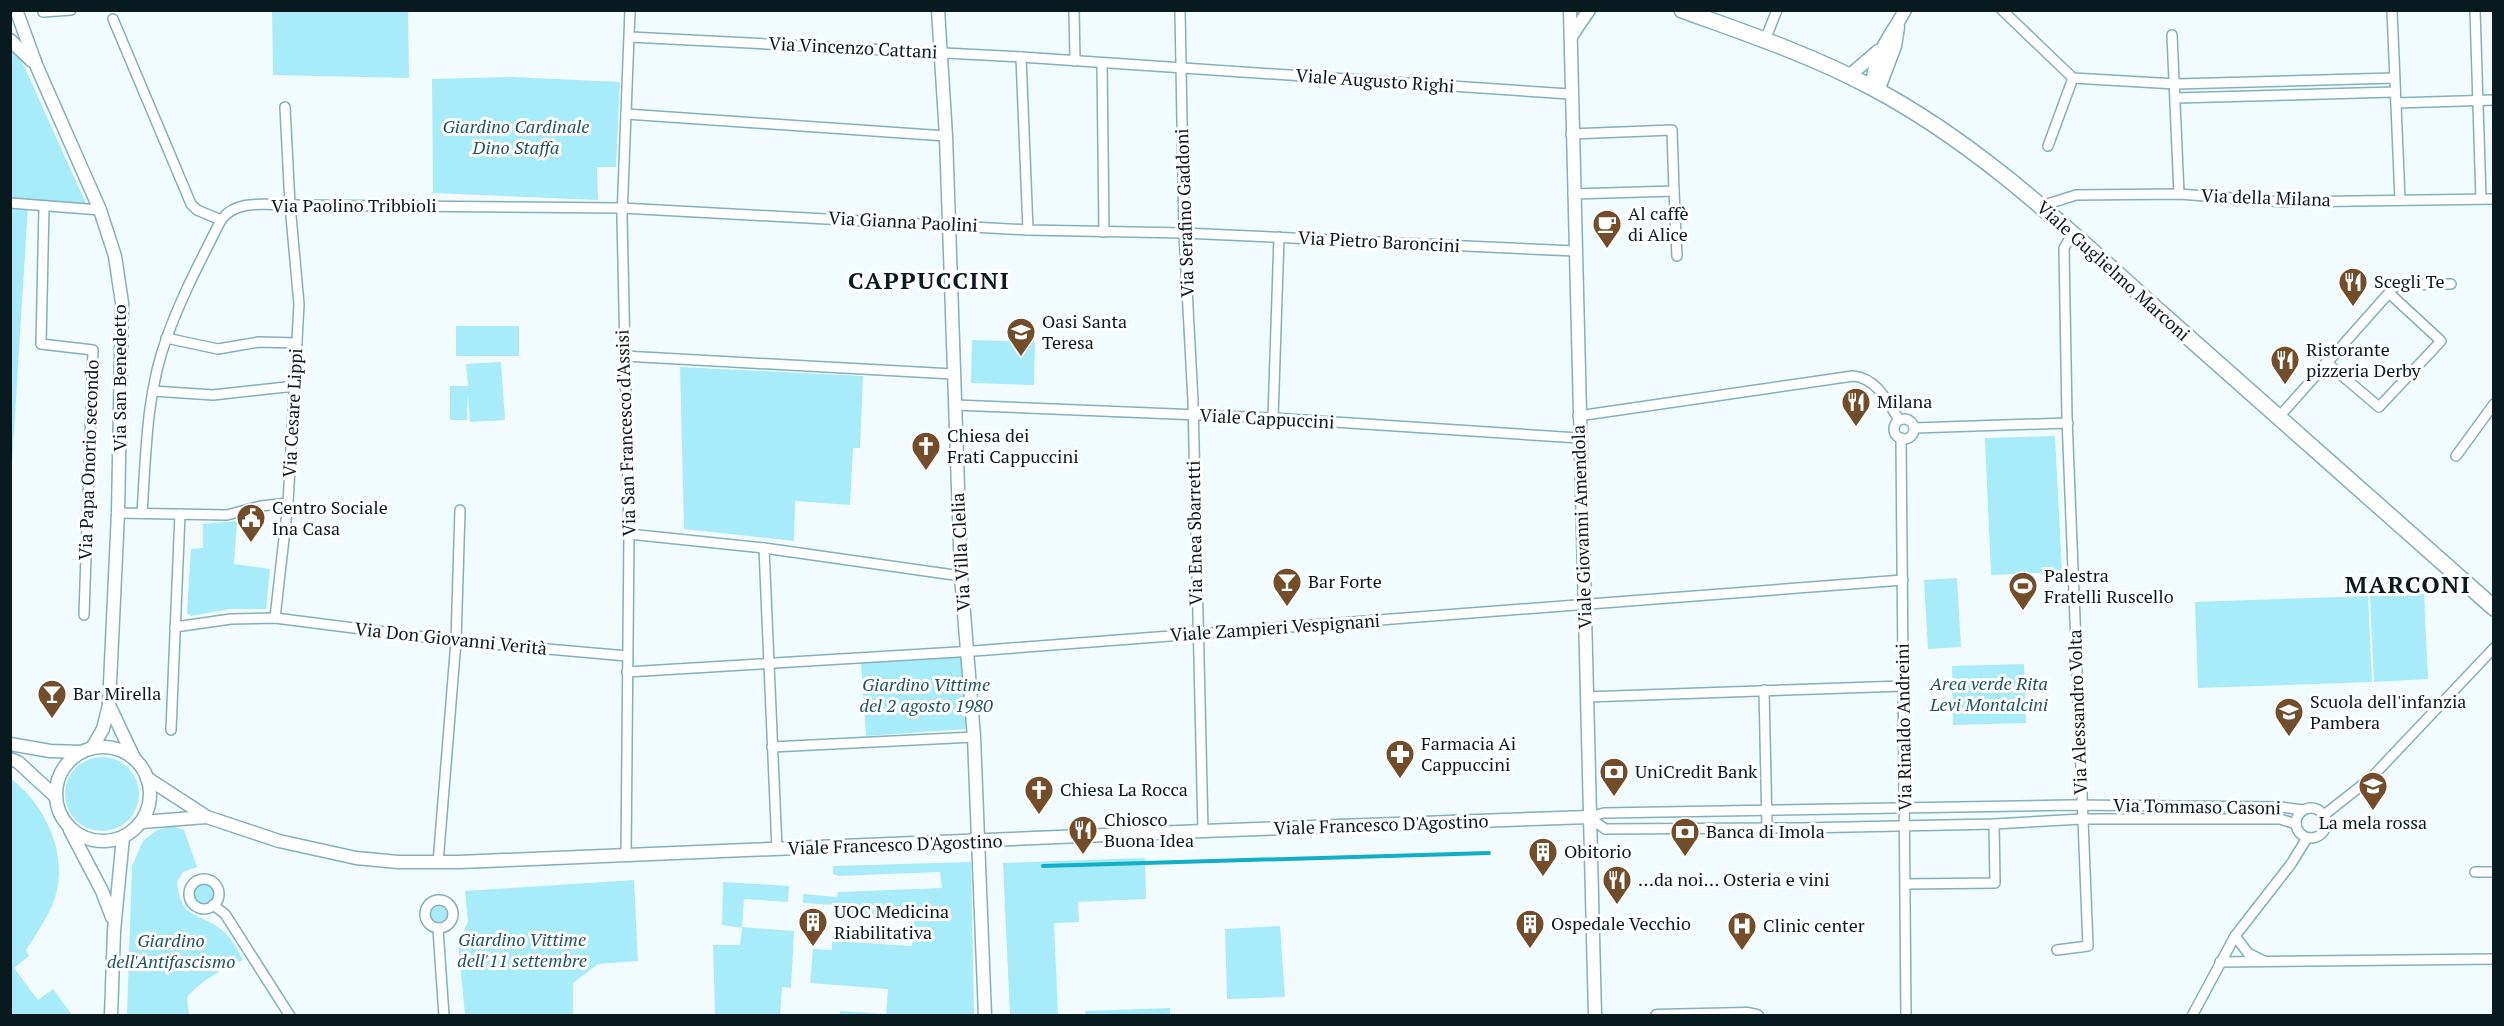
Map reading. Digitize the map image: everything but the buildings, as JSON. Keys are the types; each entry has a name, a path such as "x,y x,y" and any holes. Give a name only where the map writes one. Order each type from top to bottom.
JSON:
{"main road":[{"name":"Viale Guglielmo Marconi","path":"1682,10 1766,40 1875,89 1991,165 2073,233 2493,608"}],"street":[{"path":"43,12 70,10"},
{"name":"Via San Francesco d'Assisi","path":"626,855 629,534 622,208 630,10"},
{"name":"Via Villa Clelia","path":"938,10 946,136 961,576 980,842 985,1016"},
{"path":"1074,10 1075,61"},
{"name":"Via Serafino Gaddoni","path":"1180,10 1184,233 1193,415"},
{"name":"Viale Giovanni Amendola","path":"1570,10 1578,416 1595,1016"},
{"path":"1570,39 1575,27 1588,10"},
{"path":"1766,40 1777,10"},
{"path":"1849,76 1879,50 1905,10"},
{"path":"2002,10 2073,78 2176,84 2394,78"},
{"path":"2392,10 2400,200"},
{"path":"2475,10 2481,199"},
{"name":"Via San Benedetto","path":"10,28 19,13"},
{"name":"Via San Benedetto","path":"19,13 37,67 100,210 115,256 122,303 118,513 110,705 103,729 87,750"},
{"path":"113,19 190,204 197,210 221,220 166,338 148,421 142,513"},
{"path":"1875,89 1895,46 1898,24"},
{"path":"2172,35 2176,84 2179,194"},
{"name":"Via Vincenzo Cattani","path":"630,37 1021,57 1180,68"},
{"name":"Via San Benedetto","path":"10,40 21,48 37,67"},
{"path":"1875,89 1873,72 1879,50"},
{"path":"1021,57 1028,230"},
{"path":"1102,63 1104,232"},
{"name":"Viale Augusto Righi","path":"1180,68 1570,94"},
{"path":"2048,146 2073,78"},
{"path":"2176,98 2395,92"},
{"path":"2396,103 2493,100"},
{"name":"Via Cesare Lippi","path":"275,618 288,503 299,304 290,205 285,107"},
{"path":"626,114 946,136"},
{"path":"1571,134 1672,130 1677,256"},
{"path":"1573,194 1674,191"},
{"name":"Via della Milana","path":"2041,206 2076,195 2179,194 2284,202 2493,199"},
{"path":"10,203 100,210"},
{"name":"Via Paolino Tribbioli","path":"221,220 235,207 290,205 622,208"},
{"name":"Via Papa Onorio secondo","path":"44,207 41,344 93,350 84,615"},
{"name":"Via Gianna Paolini","path":"622,208 1028,230 1184,233"},
{"name":"Via Pietro Baroncini","path":"1184,233 1575,251"},
{"name":"Via Alessandro Volta","path":"2057,950 2088,946 2068,423 2064,248 2073,233"},
{"path":"1274,418 1279,237"},
{"path":"2278,418 2396,285 2451,284"},
{"path":"2326,362 2379,407 2441,340 2389,293"},
{"path":"166,338 218,349 260,342 297,343"},
{"path":"624,356 953,374"},
{"path":"1578,416 1853,376 1865,378 1874,384 1886,398 1899,420 1909,420 1914,429"},
{"path":"153,391 213,395 295,386"},
{"name":"Viale Cappuccini","path":"954,405 1274,418 1579,438"},
{"path":"2456,456 2493,405"},
{"name":"Via Enea Sbarretti","path":"1193,415 1203,831"},
{"name":"Via Rinaldo Andreini","path":"1899,420 1894,428 1896,435 1901,438 1906,1016"},
{"path":"1914,429 2068,423"},
{"path":"1901,438 1910,436 1914,429"},
{"path":"118,513 227,515 261,506 288,503"},
{"path":"438,862 456,641 460,510"},
{"path":"171,730 180,514"},
{"path":"629,534 764,548 961,576"},
{"path":"764,548 777,849"},
{"name":"Viale Zampieri Vespignani","path":"627,672 967,651 1903,580"},
{"path":"175,627 231,619 275,618"},
{"name":"Via Don Giovanni Verità","path":"275,618 456,641 627,656"},
{"path":"2324,815 2371,778 2493,648"},
{"path":"1586,697 1903,686"},
{"path":"1764,690 1767,827"},
{"name":"Via San Benedetto","path":"110,705 135,759"},
{"path":"771,747 974,737"},
{"path":"56,797 14,761 13,744 51,751 115,748 135,759"},
{"path":"87,750 73,758 60,775 56,797 59,811 110,909 114,931"},
{"name":"Viale Francesco D'Agostino","path":"135,759 147,778 207,817 279,841 356,858 438,862 1589,818"},
{"path":"66,824 82,837 92,840 113,841 123,837 142,822 150,800 147,778"},
{"name":"Via Tommaso Casoni","path":"1589,818 1604,813 1905,807 2281,807 2303,810"},
{"path":"2317,808 2324,815 2325,831 2315,838 2307,838 2300,833 2296,824 2303,810 2317,808"},
{"name":"Viale Francesco D'Agostino","path":"142,822 207,817"},
{"name":"Via Tommaso Casoni","path":"1589,818 1605,829 1994,824 2082,819 2280,819 2296,824"},
{"path":"1905,884 1995,883 1994,824"},
{"path":"111,1016 114,931 123,837"},
{"path":"2192,1016 2235,936 2291,864 2307,838"},
{"path":"2475,872 2493,872"},
{"path":"213,905 225,914 290,1016"},
{"path":"438,928 444,1016"},
{"path":"2235,936 2248,953 2266,963"},
{"path":"2220,962 2493,959"},
{"path":"1657,1016 1748,1014 1757,1016"}],"green space":[{"path":"272,11 408,11 409,78 273,75"},
{"path":"10,53 19,55 88,208 28,206 11,479"},
{"name":"Giardino Cardinale Dino Staffa","path":"512,77 620,82 616,167 597,167 598,200 433,193 432,79"},
{"path":"456,326 519,326 519,356 456,356"},
{"path":"972,340 1035,342 1034,385 971,383"},
{"path":"501,362 505,420 470,422 468,394 467,420 450,420 450,386 468,386 466,364"},
{"path":"680,367 863,376 860,448 853,448 850,505 795,501 794,541 684,529"},
{"path":"2055,436 2062,572 1991,575 1985,438"},
{"path":"237,521 234,564 270,569 266,609 230,609 191,616 187,613 191,549 203,548 203,524"},
{"path":"1957,578 1961,647 1928,649 1924,580"},
{"path":"2424,594 2428,679 2374,682 2370,596"},
{"path":"2368,596 2372,682 2198,688 2195,602"},
{"name":"Giardino Vittime del 2 agosto 1980","path":"961,657 966,729 866,736 861,663"},
{"name":"Area verde Rita Levi Montalcini","path":"2024,664 2026,723 1953,725 1952,666"},
{"path":"95,757 109,757 123,763 133,773 139,787 137,808 123,825 109,831 95,831 81,825 71,815 65,801 65,787 71,773 81,763"},
{"path":"11,779 34,802 44,816 56,848 59,865 59,882 52,905 26,950 29,956 14,968 38,1000 53,989 72,1015 11,1015"},
{"name":"Giardino dell'Antifascismo","path":"171,826 184,830 197,867 183,872 177,882 183,905 188,911 217,926 225,933 243,960 227,967 199,985 187,997 189,1015 127,1015 132,866 143,841 157,830"},
{"path":"1145,858 1146,899 1078,902 1079,922 1054,923 1058,1015 1010,1015 1003,863"},
{"path":"971,862 974,1015 840,1015 840,1011 886,1014 888,989 810,983 813,949 832,950 832,941 912,946 914,920 836,915 836,905 803,903 803,894 837,897 838,892 942,888 940,872 839,876 833,874 833,866"},
{"name":"Giardino Vittime dell'11 settembre","path":"634,880 638,961 598,964 573,983 573,1015 465,1015 458,942 468,922 465,891"},
{"path":"723,882 789,886 788,902 744,899 742,927 794,931 791,988 782,987 780,1015 715,1015 713,945 740,945 742,928 722,925"},
{"path":"203,883 211,886 214,894 211,902 203,905 195,902 192,894 195,886"},
{"path":"439,905 445,908 448,914 445,920 439,923 433,920 430,914 433,908"},
{"path":"1280,926 1285,997 1227,999 1225,929"},
{"path":"1170,1008 1170,1015 1086,1015 1085,1011"}],"waterway":[{"path":"1043,866 1489,853"}],"place":[{"name":"Al caffè di Alice","path":"1607,250"},
{"name":"Scegli Te","path":"2353,308"},
{"name":"Oasi Santa Teresa","path":"1021,358"},
{"name":"Ristorante pizzeria Derby","path":"2285,386"},
{"name":"Milana","path":"1856,428"},
{"name":"Chiesa dei Frati Cappuccini","path":"926,472"},
{"name":"Centro Sociale Ina Casa","path":"251,544"},
{"name":"Bar Forte","path":"1287,608"},
{"name":"Palestra Fratelli Ruscello","path":"2023,612"},
{"name":"Bar Mirella","path":"52,720"},
{"name":"Scuola dell'infanzia Pambera","path":"2289,738"},
{"name":"Farmacia Ai Cappuccini","path":"1400,780"},
{"name":"UniCredit Bank","path":"1614,798"},
{"name":"La mela rossa","path":"2373,812"},
{"name":"Chiesa La Rocca","path":"1039,816"},
{"name":"Chiosco Buona Idea","path":"1083,856"},
{"name":"Banca di Imola","path":"1685,858"},
{"name":"Obitorio","path":"1543,878"},
{"name":"…da noi… Osteria e vini","path":"1617,906"},
{"name":"UOC Medicina Riabilitativa","path":"813,948"},
{"name":"Ospedale Vecchio","path":"1530,950"},
{"name":"Clinic center","path":"1742,952"}],"district":[{"name":"CAPPUCCINI","path":"929,281"},
{"name":"MARCONI","path":"2408,585"}]}
